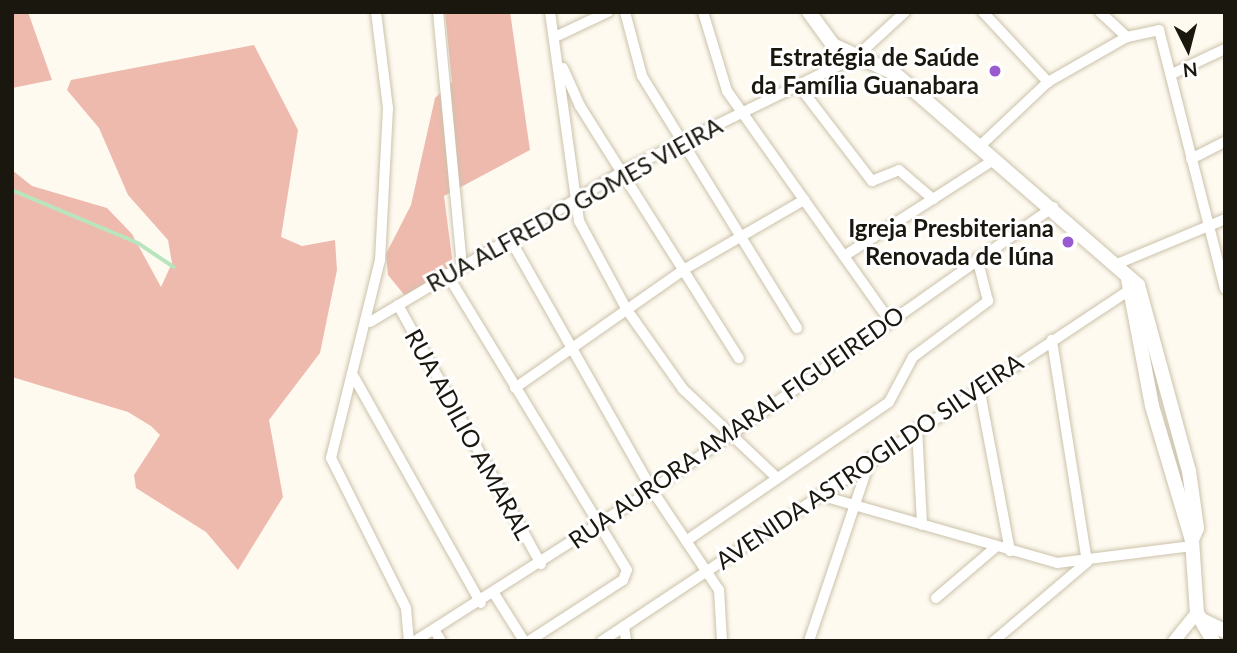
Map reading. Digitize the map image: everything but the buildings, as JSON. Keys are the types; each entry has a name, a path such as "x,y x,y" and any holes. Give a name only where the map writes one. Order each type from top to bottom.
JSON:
{"main road":[{"path":"809,12 828,40 856,58 894,73 1117,264 1131,285 1190,479 1197,528 1192,543"},
{"path":"1131,285 1152,406 1192,543 1198,616 1213,641"},
{"path":"1198,616 1225,631"}],"street":[{"path":"376,12 388,140 370,321 331,458 406,608 409,641"},
{"path":"438,12 462,264"},
{"path":"550,12 559,58 579,221 627,310 683,388 777,478"},
{"path":"555,37 608,12"},
{"path":"625,12 642,76 797,328"},
{"path":"703,12 717,71 740,111 889,320"},
{"name":"RUA ALFREDO GOMES VIEIRA","path":"370,321 462,264 625,170 740,111 856,58 905,12"},
{"path":"983,12 1048,82"},
{"path":"1100,12 1127,37"},
{"path":"980,146 1048,82 1127,37 1147,30 1161,32 1225,289"},
{"path":"1172,74 1225,48"},
{"path":"559,58 580,106 625,170 739,358"},
{"path":"799,86 872,181 899,170 933,199"},
{"path":"1191,159 1225,142"},
{"path":"844,256 995,159"},
{"path":"515,388 685,269 804,200"},
{"name":"RUA AURORA AMARAL FIGUEIREDO","path":"415,641 438,636 481,603 652,490 889,320 1053,207"},
{"path":"1117,264 1225,219"},
{"path":"509,237 652,490 707,569 721,598 722,641"},
{"path":"686,541 888,402 913,358 986,304 989,288 977,258"},
{"path":"447,274 600,525 626,577 527,641 495,595"},
{"name":"AVENIDA ASTROGILDO SILVEIRA","path":"602,641 871,457 1052,340 1131,285"},
{"name":"RUA ADILIO AMARAL","path":"398,305 541,564"},
{"path":"1052,340 1087,562"},
{"path":"354,377 481,603"},
{"path":"979,387 1010,551"},
{"path":"917,428 922,525"},
{"path":"809,641 858,506 871,457"},
{"path":"819,495 1058,563 1087,562 1192,543"},
{"path":"936,598 996,547"},
{"path":"994,641 1087,562"},
{"path":"1174,641 1198,616"},
{"path":"624,626 626,641"}],"shaded area":[{"path":"12,12 28,12 52,80 12,88"},
{"path":"445,12 510,12 530,150 444,196 454,273 406,297 388,275 386,254 411,205 435,98 452,82"},
{"path":"254,45 298,130 281,237 302,246 335,240 337,270 320,353 269,420 283,497 238,570 206,532 136,488 134,475 160,435 151,426 128,412 12,377 12,170 32,186 107,208 132,234 161,287 172,263 168,240 128,195 99,128 67,90 71,80"}],"waterway":[{"path":"12,190 138,243 174,267"}],"place":[{"name":"Estratégia de Saúde da Família Guanabara","path":"995,71"},
{"name":"Igreja Presbiteriana Renovada de Iúna","path":"1068,242"}]}
